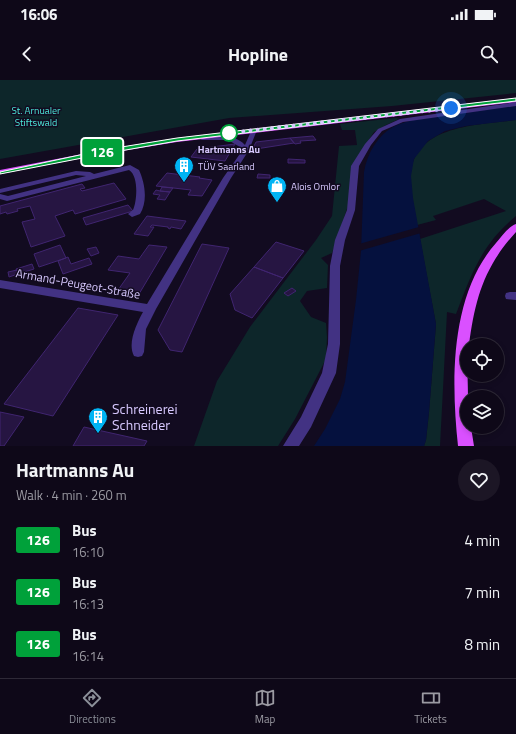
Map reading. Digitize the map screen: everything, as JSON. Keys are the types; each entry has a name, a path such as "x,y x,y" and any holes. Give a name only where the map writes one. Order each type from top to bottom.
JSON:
{"main road":[{"path":"0,172 103,152 240,131 516,100"},
{"path":"466,446 462,362 464,334 474,293 488,262 497,248 516,227"}],"street":[{"path":"291,446 312,410 329,372 334,344 336,260 340,240 351,210 355,166 368,144 380,130 402,120 516,104"},
{"path":"138,352 140,329 150,309 241,154 246,150 254,130"},
{"path":"240,131 242,146 241,154"},
{"path":"190,138 227,138 238,142 242,146"},
{"path":"0,196 7,199 130,167 135,170 139,183 140,199 137,212 132,214"},
{"path":"0,191 76,173 94,176"},
{"name":"Armand-Peugeot-Straße","path":"1,284 150,309"}],"green space":[{"name":"St. Arnualer Stiftswald","path":"0,80 516,80 516,93 392,106 229,118 0,159"},
{"path":"396,118 399,119 374,132 364,147 350,200 332,253 321,258 328,265 327,288 307,291 300,301 311,317 326,323 327,337 326,359 295,419 278,446 194,446 217,381 250,327 316,240 332,216 339,146 357,145 355,130 342,130 340,124"},
{"path":"516,120 516,216 494,238 479,260 467,285 456,314 447,312 440,446 424,446 429,412 436,324 420,239 506,211 484,199 433,216 436,220 417,225 411,182 414,159 423,146 435,137 450,131 467,126"}],"shaded area":[{"path":"516,106 516,120 466,126 445,131 428,141 414,159 411,176 413,198 436,324 429,412 424,446 314,446 325,429 340,399 345,382 361,251 364,172 370,152 382,135 393,127 405,122 424,118"}],"pier":[{"path":"419,227 421,233 359,251 359,244"}],"building":[{"path":"313,136 316,140 300,141 301,143 295,144 290,138"},
{"path":"290,138 294,143 256,149 254,146 256,142"},
{"path":"235,144 225,161 191,157 197,149"},
{"path":"288,159 305,160 305,163 288,163"},
{"name":"TÜV Saarland","path":"167,173 212,180 202,196 188,195 191,190 156,186"},
{"path":"258,174 270,175 270,178 257,178"},
{"path":"114,183 126,199 75,214 73,210 55,216 65,236 31,247 22,222 35,219 30,206 17,209 18,211 7,214 6,212 0,214 0,206 82,184 85,188 80,189 82,191"},
{"path":"162,187 173,188 170,192 160,191"},
{"path":"156,190 170,192 165,200 157,199 160,195 153,194"},
{"path":"128,205 133,211 86,225 83,218"},
{"path":"147,216 186,221 181,229 171,227 170,229 168,227 152,225 150,227 154,227 148,236 134,234"},
{"path":"276,242 304,251 283,278 254,267"},
{"path":"202,244 229,248 182,352 170,350 158,330"},
{"path":"60,245 66,258 39,267 34,254"},
{"path":"149,245 167,247 139,294 118,290 130,273 108,270 118,256 139,259"},
{"path":"96,247 99,253 91,256 87,249"},
{"path":"68,257 71,264 89,258 92,264 63,274 58,261"},
{"path":"32,264 34,269 18,274 16,269"},
{"path":"254,267 283,278 252,318 235,310 230,294"},
{"path":"17,270 18,274 9,277 8,272"},
{"path":"292,288 296,291 288,296 284,293"},
{"path":"78,308 118,315 53,416 4,404"},
{"path":"0,412 24,417 4,446 0,446"},
{"name":"Schreinerei Schneider","path":"84,427 147,441 144,446 73,446"}],"bus line":[{"name":"126","path":"0,172 103,152 240,131 516,100"}],"place":[{"name":"Hartmanns Au","path":"229,133"},
{"name":"TÜV Saarland","path":"184,183"},
{"name":"Alois Omlor","path":"277,203"},
{"name":"Schreinerei Schneider","path":"98,434"}],"route":[{"path":"229,133 451,108"}]}
